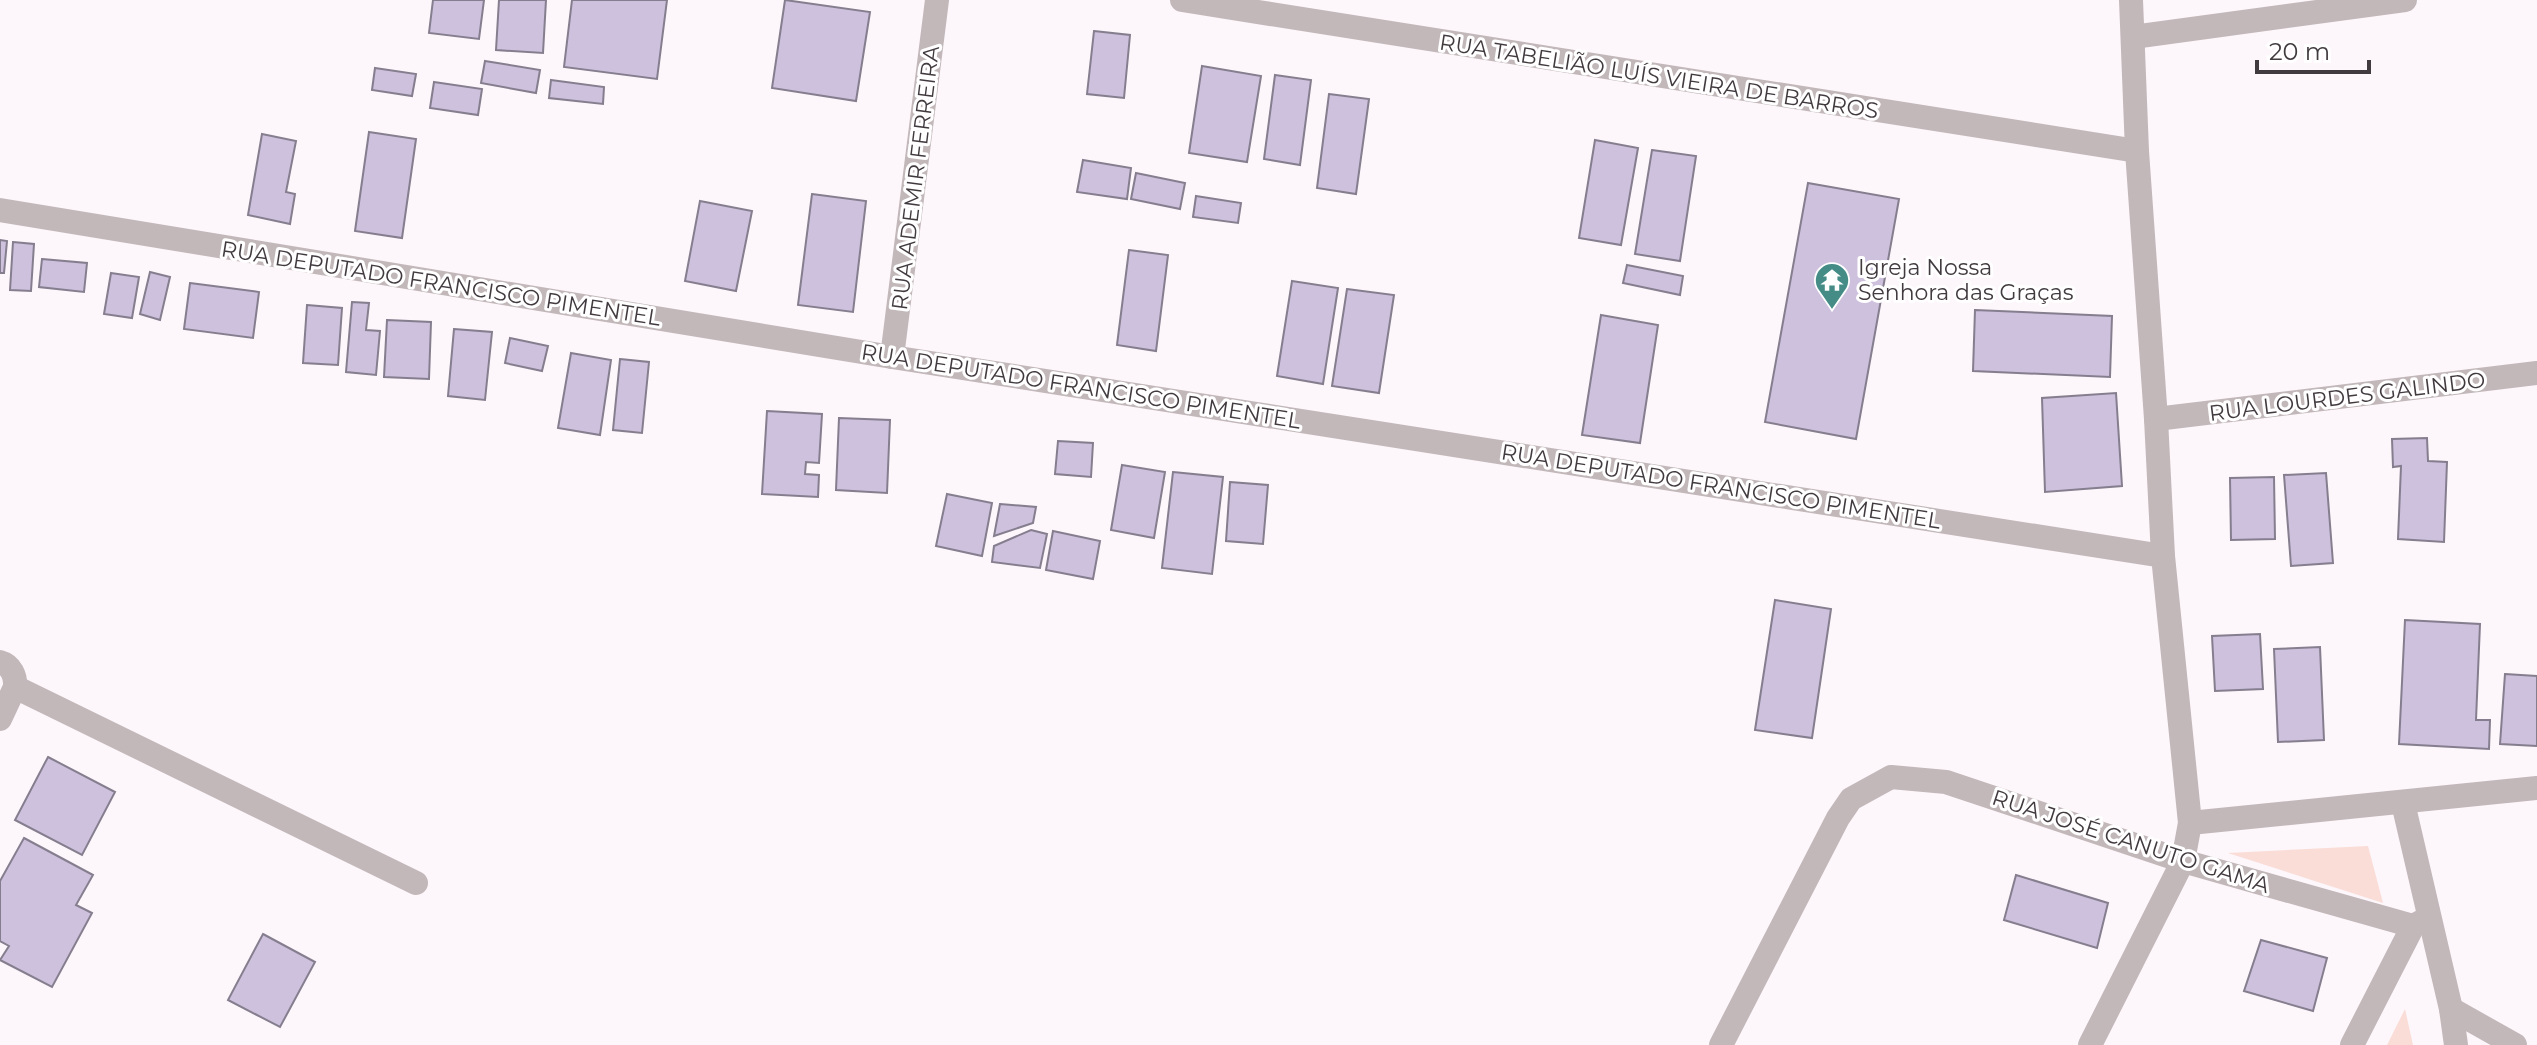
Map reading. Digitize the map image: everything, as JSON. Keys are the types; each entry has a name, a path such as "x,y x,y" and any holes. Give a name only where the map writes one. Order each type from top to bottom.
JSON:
{"street":[{"name":"RUA ADEMIR FERREIRA","path":"892,357 937,0"},
{"name":"RUA TABELIÃO LUÍS VIEIRA DE BARROS","path":"1182,0 2137,151"},
{"path":"2090,1045 2183,861 2190,823 2163,556 2137,151 2131,0"},
{"path":"2133,37 2405,0"},
{"name":"RUA DEPUTADO FRANCISCO PIMENTEL","path":"0,210 892,357 2163,556"},
{"name":"RUA LOURDES GALINDO","path":"2156,419 2537,373"},
{"path":"0,662 6,664 16,678 0,719"},
{"path":"15,687 416,883"},
{"name":"RUA JOSÉ CANUTO GAMA","path":"1721,1045 1838,818 1851,799 1891,777 1946,782 2183,861 2420,922"},
{"name":"RUA JOSÉ CANUTO GAMA","path":"2190,823 2537,788"},
{"path":"2403,803 2420,922 2451,1009 2456,1045"},
{"path":"2352,1045 2420,922"},
{"path":"2451,1009 2515,1045"}],"shaded area":[{"path":"2368,846 2383,903 2228,853"},
{"path":"2405,1009 2413,1045 2387,1045"}],"building":[{"path":"433,0 484,0 479,39 429,33"},
{"path":"499,0 546,0 543,53 496,50"},
{"path":"572,0 667,0 657,79 564,67"},
{"path":"785,0 870,12 856,101 772,88"},
{"path":"1094,31 1130,35 1124,98 1087,94"},
{"path":"485,61 540,70 536,93 481,83"},
{"path":"1202,66 1261,76 1247,162 1189,153"},
{"path":"375,68 416,74 412,96 372,90"},
{"path":"1275,75 1311,80 1300,165 1264,159"},
{"path":"551,80 604,87 603,104 549,98"},
{"path":"434,82 482,89 478,115 430,108"},
{"path":"1329,94 1369,99 1356,194 1317,188"},
{"path":"369,132 416,139 402,238 355,231"},
{"path":"262,134 296,141 286,192 295,194 290,224 248,215"},
{"path":"1595,140 1638,148 1621,245 1579,238"},
{"path":"1652,150 1696,156 1680,261 1635,254"},
{"path":"1083,160 1131,168 1127,199 1077,192"},
{"path":"1136,173 1185,183 1180,209 1131,199"},
{"name":"Igreja Nossa Senhora das Graças","path":"1808,183 1899,199 1856,439 1765,422"},
{"path":"812,194 866,201 853,312 798,305"},
{"path":"1196,196 1241,203 1238,223 1193,217"},
{"path":"700,201 752,211 736,291 685,281"},
{"path":"0,240 7,241 4,273 0,273"},
{"path":"13,242 34,244 31,291 10,290"},
{"path":"1129,250 1168,255 1156,351 1117,345"},
{"path":"42,259 87,263 84,292 39,287"},
{"path":"1627,265 1683,276 1680,295 1623,283"},
{"path":"150,272 170,277 160,320 140,314"},
{"path":"111,273 139,277 132,318 104,314"},
{"path":"1292,281 1338,288 1323,384 1277,376"},
{"path":"190,283 259,292 253,338 184,329"},
{"path":"1347,289 1394,295 1379,393 1332,386"},
{"path":"352,302 369,303 366,330 380,331 376,375 346,372"},
{"path":"307,305 342,308 338,365 303,363"},
{"path":"1975,310 2112,316 2110,377 1973,371"},
{"path":"1601,315 1658,325 1640,443 1582,435"},
{"path":"387,320 431,322 429,379 384,377"},
{"path":"454,329 492,332 485,400 448,396"},
{"path":"510,338 548,346 542,371 505,363"},
{"path":"571,353 611,360 600,435 558,428"},
{"path":"620,359 649,362 642,433 613,430"},
{"path":"2116,393 2122,486 2045,492 2042,398"},
{"path":"767,411 822,414 819,463 806,462 805,474 819,475 818,497 762,494"},
{"path":"839,418 890,420 887,493 836,490"},
{"path":"2427,438 2428,461 2447,462 2444,542 2398,539 2401,466 2393,467 2392,439"},
{"path":"1058,441 1093,443 1091,477 1055,474"},
{"path":"1122,465 1165,472 1154,538 1111,530"},
{"path":"1173,472 1223,477 1212,574 1162,568"},
{"path":"2326,473 2333,563 2291,566 2284,475"},
{"path":"2274,477 2275,539 2231,540 2230,478"},
{"path":"1230,482 1268,485 1263,544 1226,541"},
{"path":"947,494 992,503 982,556 936,546"},
{"path":"1000,504 1036,507 1033,523 994,536"},
{"path":"1031,530 1047,534 1040,568 992,562 994,546"},
{"path":"1053,531 1100,541 1093,579 1046,570"},
{"path":"1775,600 1831,609 1812,738 1755,730"},
{"path":"2405,620 2480,624 2476,720 2490,720 2489,749 2399,744"},
{"path":"2260,634 2263,689 2215,691 2212,636"},
{"path":"2320,647 2324,740 2278,742 2274,649"},
{"path":"2505,674 2537,676 2537,746 2500,744"},
{"path":"48,757 115,792 82,855 15,820"},
{"path":"24,838 93,875 76,905 92,913 52,987 0,960 9,946 0,941 0,881"},
{"path":"2016,875 2108,903 2097,948 2004,920"},
{"path":"263,934 315,962 280,1027 228,1000"},
{"path":"2261,940 2327,958 2313,1011 2244,991"}],"place":[{"name":"Igreja Nossa Senhora das Graças","path":"1832,311"}]}
